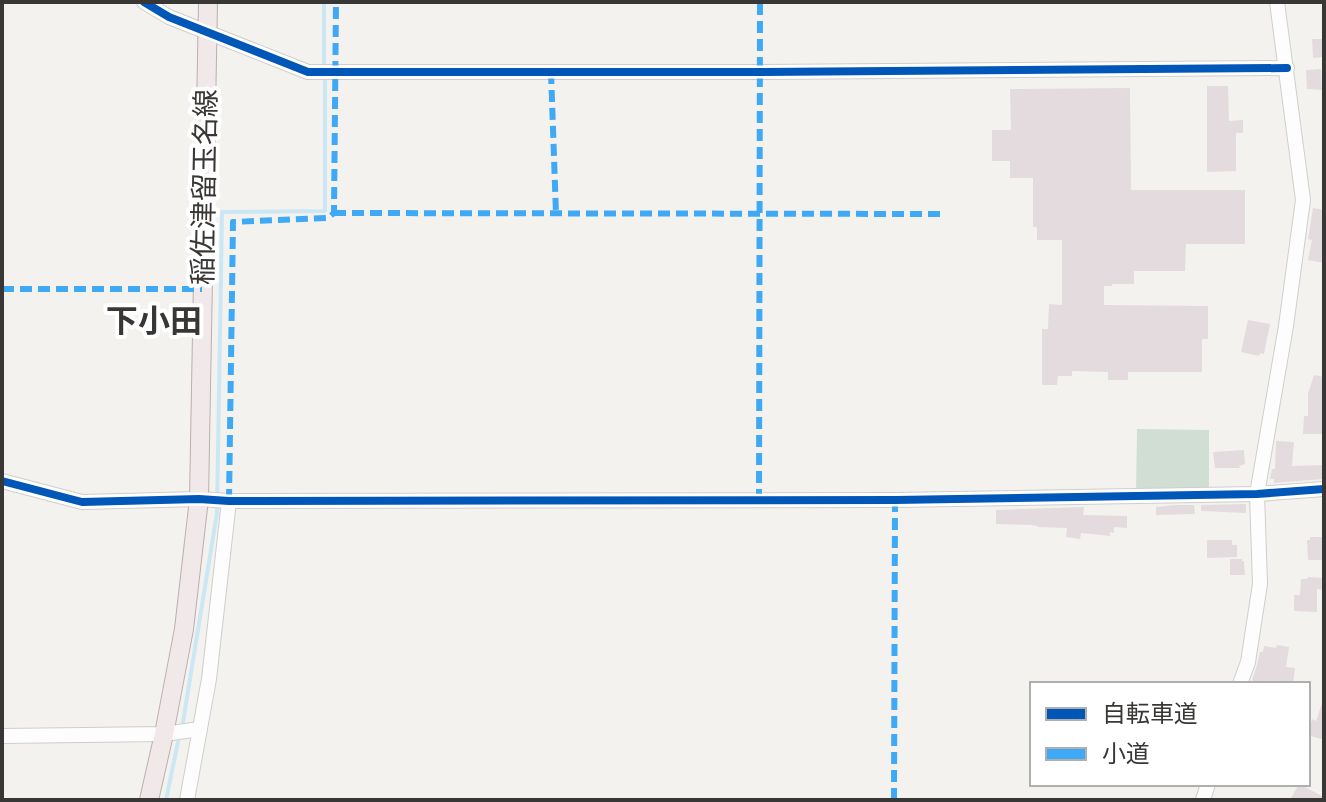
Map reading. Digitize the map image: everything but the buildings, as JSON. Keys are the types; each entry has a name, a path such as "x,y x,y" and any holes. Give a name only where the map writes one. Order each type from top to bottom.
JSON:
{"main road":[{"name":"稲佐津留玉名線","path":"149,800 184,629 200,500 208,2"}],"street":[{"path":"144,2 169,17 308,72 1287,68"},
{"path":"169,17 172,2"},
{"path":"1241,682 1248,662 1260,584 1257,494 1286,326 1303,200 1277,2"},
{"path":"2,481 82,502 895,500 1257,494 1324,489"},
{"path":"187,800 209,679 229,501"},
{"path":"2,736 164,734 200,729"}],"shaded area":[{"path":"1137,429 1209,430 1209,493 1136,494"}],"waterway":[{"path":"324,2 324,68"},
{"path":"183,722 217,513 222,212 325,211 325,76"},
{"path":"166,800 178,742"}],"marked path":[{"path":"229,501 233,222 328,218 334,213 336,2"},
{"path":"759,501 760,2"},
{"path":"551,72 556,214"},
{"path":"334,213 943,214"},
{"path":"2,289 202,289"},
{"path":"894,800 895,500"}],"cycle path":[{"path":"144,2 169,17 308,72 1287,68"},
{"path":"2,481 82,502 199,499 895,500 1257,494 1324,489"}],"district":[{"name":"下小田","path":"154,321"}]}
